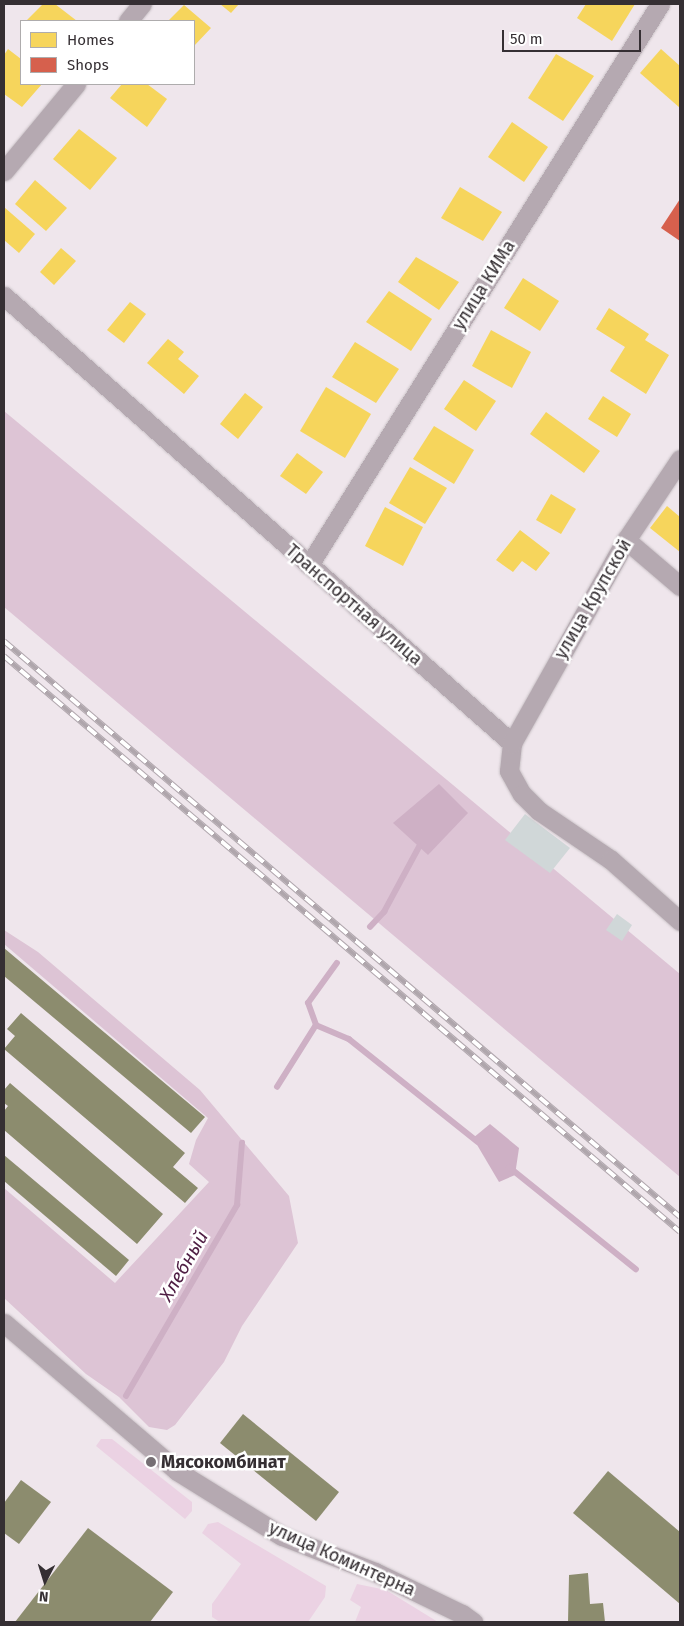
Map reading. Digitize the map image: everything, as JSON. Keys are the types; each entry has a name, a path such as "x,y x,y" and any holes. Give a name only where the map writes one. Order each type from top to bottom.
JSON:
{"street":[{"path":"129,20 142,4"},
{"name":"улица КИМа","path":"309,565 660,4"},
{"path":"4,171 75,85"},
{"name":"Транспортная улица","path":"4,296 512,744"},
{"name":"улица Крупской","path":"512,744 626,540 680,459"},
{"path":"626,540 680,586"},
{"path":"512,744 509,771 522,794 539,811 610,860 680,921"},
{"name":"улица Коминтерна","path":"4,1323 177,1471 282,1536 375,1572 462,1614 472,1622"}],"shaded area":[{"path":"4,411 680,974 680,1177 4,607"},
{"path":"439,784 468,813 428,855 393,823"},
{"path":"4,930 38,952 200,1090 289,1196 298,1243 242,1326 224,1362 175,1425 167,1430 149,1427 119,1397 86,1374 4,1298 4,1188 115,1283 209,1182 189,1164 196,1140 208,1118 4,944"},
{"path":"490,1124 519,1148 515,1175 499,1182 473,1138"},
{"path":"101,1439 112,1439 192,1502 192,1511 185,1519 96,1446"},
{"path":"218,1522 326,1586 325,1597 308,1622 220,1622 212,1617 212,1604 241,1564 202,1533 208,1524"},
{"path":"357,1584 386,1590 438,1622 355,1622 361,1607 350,1600"}],"building: Homes":[{"path":"43,4 55,4 76,20 27,20"},
{"path":"220,4 239,4 231,13"},
{"path":"586,4 635,4 612,41 577,18"},
{"path":"184,5 211,28 195,45 195,20 169,20"},
{"path":"8,49 20,58 20,85 41,85 22,107 4,94 4,55"},
{"path":"661,49 680,66 680,108 640,73"},
{"path":"556,54 594,76 563,121 528,98"},
{"path":"121,85 148,85 167,99 147,127 110,98"},
{"path":"512,122 548,147 524,182 488,157"},
{"path":"79,129 117,158 90,190 53,159"},
{"path":"35,180 67,208 46,231 15,204"},
{"path":"460,187 502,212 483,241 441,218"},
{"path":"4,207 35,234 19,253 4,240"},
{"path":"61,248 76,261 54,285 40,272"},
{"path":"416,257 459,282 439,310 398,282"},
{"path":"523,278 559,301 540,331 504,308"},
{"path":"389,291 432,319 411,351 366,322"},
{"path":"130,302 146,314 124,343 107,330"},
{"path":"609,308 649,334 645,340 669,355 646,394 610,371 625,347 596,329"},
{"path":"491,330 531,352 512,388 472,366"},
{"path":"168,339 184,352 178,359 199,376 184,394 147,363"},
{"path":"355,342 399,369 376,403 332,377"},
{"path":"464,380 496,401 476,431 444,409"},
{"path":"326,387 371,414 345,458 300,431"},
{"path":"245,393 263,407 238,439 220,424"},
{"path":"603,396 631,414 617,437 588,419"},
{"path":"546,412 600,451 584,473 530,434"},
{"path":"434,426 474,450 454,484 413,459"},
{"path":"297,453 323,472 306,494 280,476"},
{"path":"410,467 447,488 425,524 389,503"},
{"path":"551,494 576,509 561,534 536,520"},
{"path":"667,506 680,517 680,552 650,528"},
{"path":"385,507 423,527 403,566 365,546"},
{"path":"520,530 550,553 536,571 522,561 513,572 496,560"}],"building: Shops":[{"path":"680,199 680,241 661,228"}],"building: Industry":[{"path":"4,948 205,1117 191,1133 4,976"},
{"path":"21,1013 185,1153 173,1167 198,1188 185,1203 4,1049 15,1036 7,1029"},
{"path":"10,1083 163,1214 137,1244 4,1130 4,1111 8,1106 4,1103 4,1090"},
{"path":"4,1155 129,1260 116,1276 4,1181"},
{"path":"243,1414 339,1492 316,1521 220,1443"},
{"path":"608,1471 680,1532 680,1604 573,1513"},
{"path":"21,1480 51,1502 19,1544 4,1533 4,1503"},
{"path":"88,1528 173,1592 150,1622 15,1622"},
{"path":"588,1573 590,1604 603,1603 605,1622 568,1622 569,1575"}],"building: Other":[{"path":"525,814 570,848 550,873 505,840"},
{"path":"617,914 632,925 622,941 606,930"}],"waterway":[{"name":"Хлебный","path":"370,927 384,912 419,847"},
{"name":"Хлебный","path":"277,1087 316,1025 308,1003 337,963"},
{"path":"316,1025 349,1039 478,1142"},
{"name":"Хлебный","path":"126,1396 237,1205 242,1143"},
{"path":"509,1167 636,1269"}],"railway":[{"path":"4,641 680,1217"},
{"path":"4,656 680,1232"}],"place":[{"name":"Мясокомбинат","path":"151,1462"}]}
